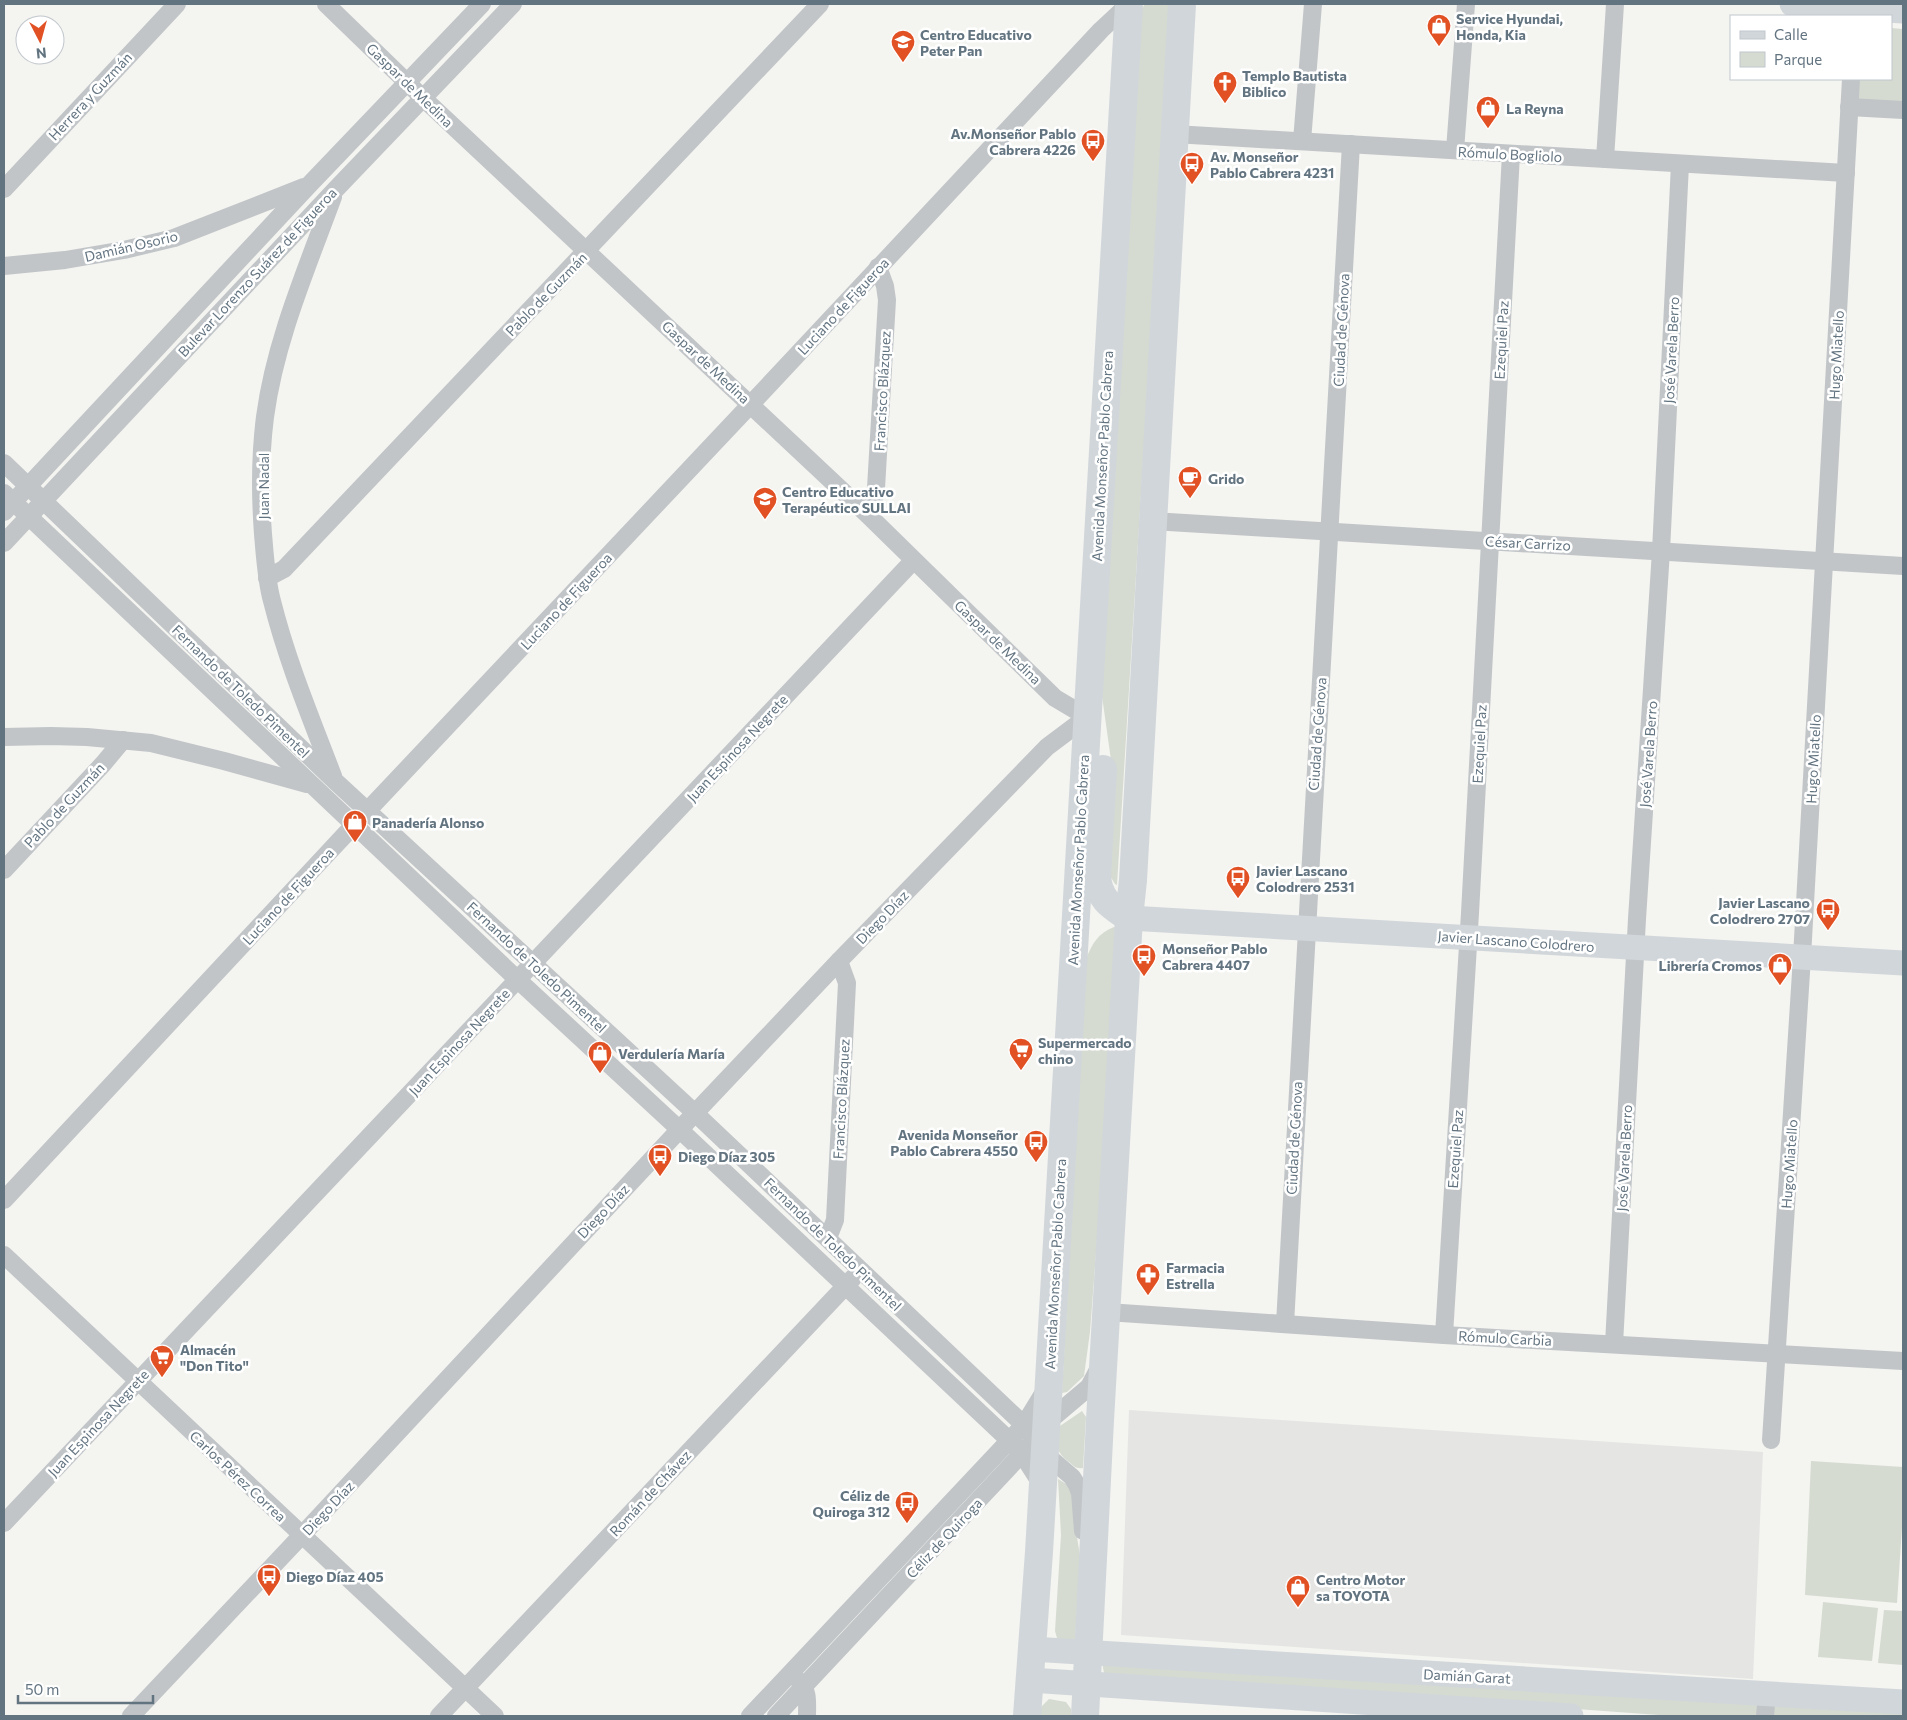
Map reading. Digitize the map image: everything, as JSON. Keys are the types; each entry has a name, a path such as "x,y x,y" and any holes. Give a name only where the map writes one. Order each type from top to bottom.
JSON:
{"main road":[{"name":"Avenida Monseñor Pablo Cabrera","path":"1028,1716 1043,1485 1034,1439 1048,1385 1129,4"},
{"path":"1085,1716 1106,1312 1129,918 1133,880 1182,4"},
{"path":"1792,4 1855,12 1898,8"},
{"path":"1087,717 1103,768 1097,876 1098,889 1108,902 1129,918"},
{"path":"1073,954 1080,936 1091,925 1099,921 1129,918"},
{"name":"Javier Lascano Colodrero","path":"1129,918 1305,930 1903,963"},
{"name":"Damián Garat","path":"1032,1649 1766,1705 1903,1702"},
{"path":"1030,1680 1571,1716"}],"street":[{"name":"Herrera y Guzmán","path":"4,188 177,4"},
{"name":"Gaspar de Medina","path":"326,4 423,98 752,404 1055,698 1087,717"},
{"name":"Bulevar Lorenzo Suárez de Figueroa","path":"7,502 28,486 309,185 482,4"},
{"name":"Bulevar Lorenzo Suárez de Figueroa","path":"4,543 335,190 513,4"},
{"name":"Pablo de Guzmán","path":"267,578 284,569 820,4"},
{"name":"Luciano de Figueroa","path":"4,1200 368,810 752,404 878,267 1101,30 1129,4"},
{"path":"1302,141 1313,4"},
{"path":"1454,150 1466,4"},
{"path":"1605,159 1616,4"},
{"name":"Hugo Miatello","path":"1771,1440 1802,957 1851,80"},
{"path":"1849,107 1903,110"},
{"name":"Rómulo Bogliolo","path":"1174,134 1846,173"},
{"name":"Ciudad de Génova","path":"1285,1324 1305,930 1330,532 1351,144"},
{"name":"Ezequiel Paz","path":"1444,1335 1469,938 1511,154"},
{"name":"José Varela Berro","path":"1614,1344 1661,551 1680,164"},
{"name":"Damián Osorio","path":"4,266 73,259 124,250 174,238 309,185"},
{"name":"Juan Nadal","path":"335,190 280,345 265,416 260,482 267,578 284,644 335,781"},
{"name":"Francisco Blázquez","path":"868,515 876,488 887,300 885,286 878,267"},
{"name":"Fernando de Toledo Pimentel","path":"4,463 335,781 828,1238 1072,1477 1077,1485 1081,1502 1082,1530 1093,1557"},
{"name":"Fernando de Toledo Pimentel","path":"7,502 28,516 518,980 1010,1441 1034,1439"},
{"name":"César Carrizo","path":"1152,521 1903,566"},
{"name":"Juan Espinosa Negrete","path":"4,1523 913,561"},
{"name":"Diego Díaz","path":"131,1716 679,1129 839,961 1047,747 1087,717"},
{"path":"4,737 51,736 151,743 184,750 311,785"},
{"name":"Pablo de Guzmán","path":"4,870 123,740"},
{"name":"Francisco Blázquez","path":"828,1238 835,1220 847,983 839,961"},
{"name":"Carlos Pérez Correa","path":"4,1255 137,1382 495,1716"},
{"name":"Román de Chávez","path":"440,1716 861,1271"},
{"name":"Rómulo Carbia","path":"1106,1312 1444,1335 1903,1361"},
{"name":"Céliz de Quiroga","path":"776,1716 1034,1439 1089,1388 1104,1356"},
{"name":"Céliz de Quiroga","path":"750,1716 1010,1441"},
{"path":"792,1673 805,1686 807,1716"}],"shaded area":[{"path":"1129,1410 1763,1452 1753,1679 1121,1635"}],"green space":[{"path":"1145,4 1171,4 1117,885 1107,871 1112,767 1102,696 1141,10"},
{"path":"1892,28 1903,29 1903,103 1858,100 1858,80 1892,80"},
{"path":"1114,927 1120,930 1120,936 1090,1332 1084,1376 1067,1392 1062,1393 1086,959 1096,940 1108,929"},
{"path":"1082,1411 1086,1417 1083,1468 1081,1468 1075,1467 1064,1458 1059,1450 1058,1442 1060,1426"},
{"path":"1811,1461 1903,1467 1903,1512 1897,1603 1805,1595"},
{"path":"1058,1479 1068,1485 1077,1508 1077,1537 1080,1556 1075,1644 1057,1638 1055,1631 1061,1535"},
{"path":"1823,1602 1878,1608 1872,1661 1818,1657"},
{"path":"1884,1610 1903,1611 1903,1665 1878,1663"},
{"path":"1102,1662 1903,1708 1903,1716 1673,1716 1110,1675 1104,1673"},
{"path":"1049,1699 1066,1702 1071,1709 1071,1716 1041,1716 1041,1707"}],"place":[{"name":"Service Hyundai, Honda, Kia","path":"1439,47"},
{"name":"Centro Educativo Peter Pan","path":"903,63"},
{"name":"Templo Bautista Biblico","path":"1225,104"},
{"name":"La Reyna","path":"1488,129"},
{"name":"Av.Monseñor Pablo Cabrera 4226","path":"1093,162"},
{"name":"Av. Monseñor Pablo Cabrera 4231","path":"1192,185"},
{"name":"Grido","path":"1190,499"},
{"name":"Centro Educativo Terapéutico SULLAI","path":"765,520"},
{"name":"Panadería Alonso","path":"355,843"},
{"name":"Javier Lascano Colodrero 2531","path":"1238,899"},
{"name":"Javier Lascano Colodrero 2707","path":"1828,931"},
{"name":"Monseñor Pablo Cabrera 4407","path":"1144,977"},
{"name":"Librería Cromos","path":"1780,986"},
{"name":"Supermercado chino","path":"1021,1071"},
{"name":"Verdulería María","path":"600,1074"},
{"name":"Avenida Monseñor Pablo Cabrera 4550","path":"1036,1163"},
{"name":"Diego Díaz 305","path":"660,1177"},
{"name":"Farmacia Estrella","path":"1148,1296"},
{"name":"Almacén \"Don Tito\"","path":"162,1378"},
{"name":"Céliz de Quiroga 312","path":"907,1524"},
{"name":"Diego Díaz 405","path":"269,1597"},
{"name":"Centro Motor sa TOYOTA","path":"1298,1608"}]}
